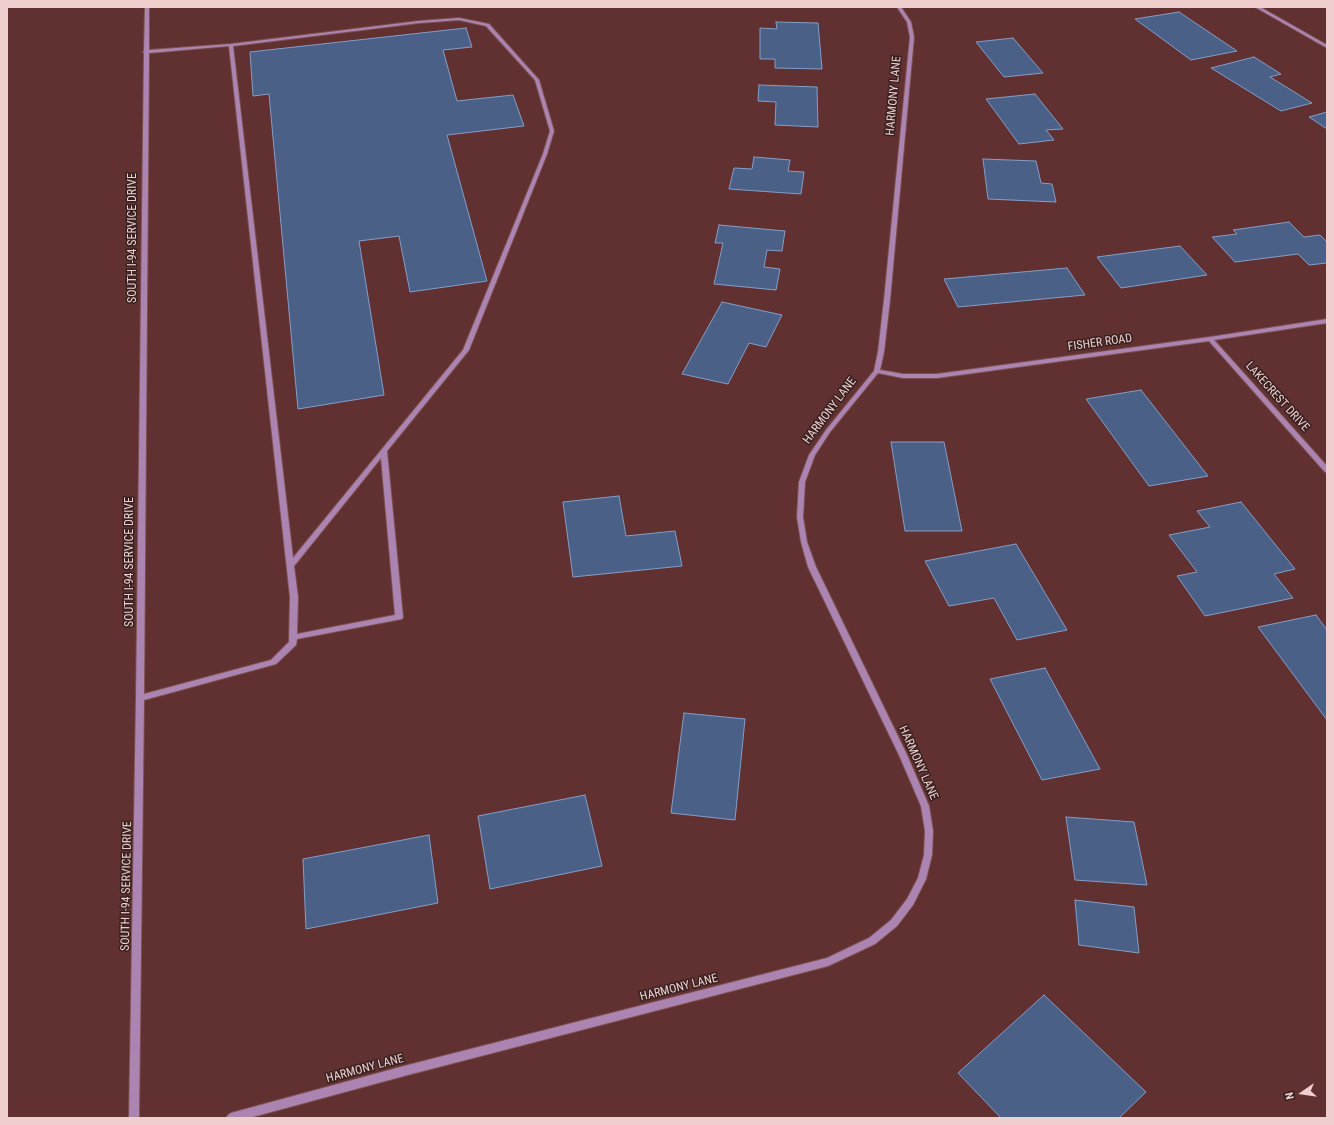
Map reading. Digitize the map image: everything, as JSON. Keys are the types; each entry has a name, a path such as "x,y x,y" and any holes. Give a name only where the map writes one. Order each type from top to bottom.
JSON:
{"street":[{"name":"SOUTH I-94 SERVICE DRIVE","path":"134,1118 140,698 145,52 147,7"},
{"name":"HARMONY LANE","path":"231,1118 404,1071 828,962 872,941 894,923 910,902 922,879 926,861 929,830 925,806 903,755 812,567 804,542 800,517 802,482 812,455 828,431 877,370 887,300 912,37 909,22 899,7"},
{"path":"1257,7 1327,47"},
{"path":"145,52 199,46 231,45 419,22 459,19 487,24 537,80 552,131 545,154 466,350 291,565"},
{"path":"140,698 273,662 293,643 294,636 294,597 291,565 231,45"},
{"name":"FISHER ROAD","path":"877,370 902,376 937,376 1210,339 1327,321"},
{"name":"LAKECREST DRIVE","path":"1210,339 1327,470"},
{"path":"294,636 400,616 384,450"}],"building":[{"path":"1179,12 1237,51 1191,60 1135,19"},
{"path":"776,22 818,23 822,69 775,68 775,59 760,59 760,28 777,29"},
{"path":"466,28 472,47 443,50 457,101 513,95 524,126 447,135 487,281 410,292 399,236 359,241 384,395 298,409 269,94 253,96 250,52"},
{"path":"1013,38 1043,73 1004,77 976,42"},
{"path":"1254,57 1281,74 1270,77 1312,103 1281,111 1211,68"},
{"path":"759,85 817,87 818,127 775,125 776,102 758,101"},
{"path":"1035,94 1063,129 1046,130 1054,140 1019,144 986,99"},
{"path":"1327,112 1327,129 1309,117"},
{"path":"754,157 790,160 788,171 804,172 801,194 729,189 734,168 752,169"},
{"path":"983,159 1036,161 1041,183 1052,184 1056,202 988,199"},
{"path":"1289,222 1304,237 1320,235 1327,242 1327,263 1309,265 1298,254 1235,262 1212,237 1237,234 1233,230"},
{"path":"719,225 785,231 782,251 767,250 764,267 780,269 776,290 714,284 723,243 715,243"},
{"path":"1180,246 1207,275 1121,288 1097,257"},
{"path":"1067,268 1085,295 958,307 944,279"},
{"path":"722,302 782,315 766,347 749,343 728,384 682,374"},
{"path":"1141,390 1208,476 1149,486 1086,399"},
{"path":"891,442 944,442 962,531 905,531"},
{"path":"619,496 626,536 675,531 682,566 573,577 563,502"},
{"path":"1241,502 1295,569 1274,574 1293,598 1205,616 1177,576 1197,572 1169,535 1210,527 1197,511"},
{"path":"1016,544 1067,630 1017,640 994,598 949,606 925,561"},
{"path":"1316,615 1327,630 1327,720 1258,627"},
{"path":"1045,668 1100,769 1042,780 990,679"},
{"path":"684,713 745,719 735,820 671,813"},
{"path":"585,795 602,866 490,889 478,816"},
{"path":"1066,817 1134,822 1147,885 1075,880"},
{"path":"429,835 438,903 306,929 303,859"},
{"path":"1075,900 1134,907 1139,953 1079,945"},
{"path":"1044,995 1146,1092 1119,1118 1001,1118 958,1073"}]}
